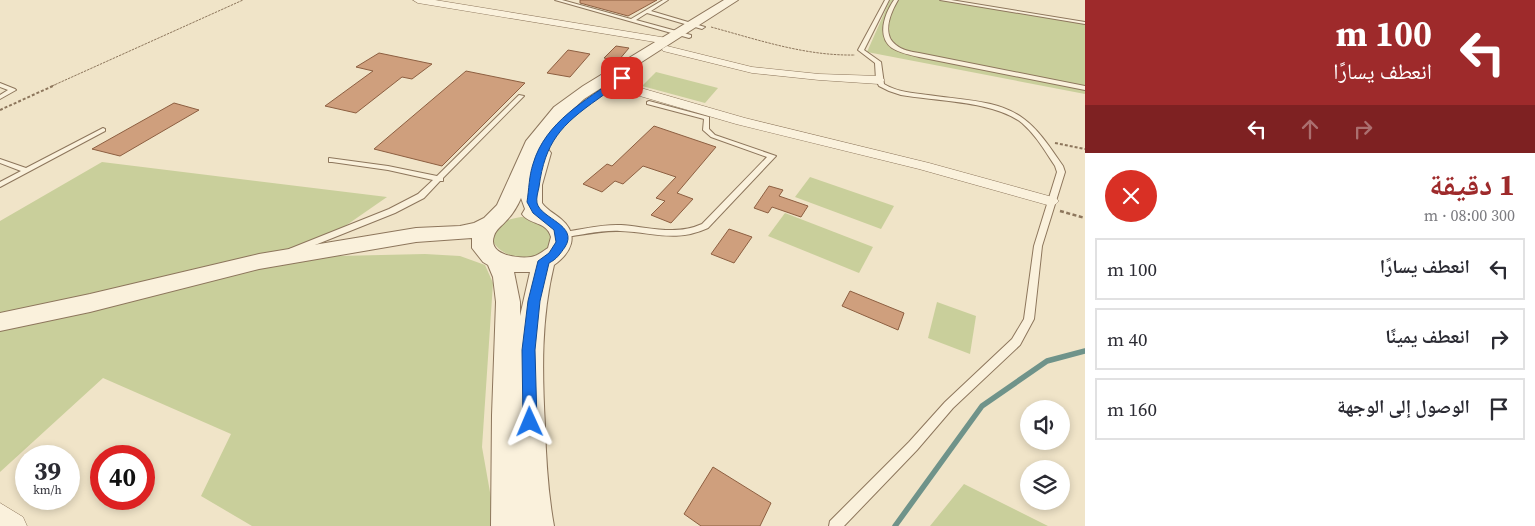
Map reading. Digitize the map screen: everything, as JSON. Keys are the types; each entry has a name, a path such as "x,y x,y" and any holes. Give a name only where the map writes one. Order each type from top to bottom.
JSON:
{"street":[{"path":"418,0 686,34 752,70 828,78 879,80"},
{"path":"389,241 449,245 522,266 544,261 559,249 562,235 558,228 534,207 531,197 538,163 554,132 569,115 732,0"},
{"path":"508,526 506,415 508,302 505,276 482,243 482,236 508,205 538,138 553,118 578,96 744,0"},
{"path":"613,84 741,121 924,166 1050,204"},
{"path":"0,322 69,309 275,258 318,250 389,241 421,234 463,233 514,214 524,213 545,218"},
{"path":"537,526 532,495 528,350 534,301 544,261"},
{"path":"0,516 14,526"}],"lane":[{"path":"557,0 686,34"},
{"path":"632,20 666,0"},
{"path":"835,526 913,446 949,404 1016,342 1029,318 1038,246 1061,172 1060,166 1040,140 1020,119 1002,110 896,91 884,87 879,80 878,62 861,50 887,0"},
{"path":"896,0 887,18 886,25 891,44 900,50 1085,88"},
{"path":"942,0 1085,23"},
{"path":"646,11 686,34"},
{"path":"0,85 14,90 0,97"},
{"path":"275,258 392,210 421,196 521,96"},
{"path":"562,235 610,228 672,234 699,230 706,226 772,156 713,136 706,130 707,118 649,103"},
{"path":"0,185 103,130"},
{"path":"332,160 388,168 440,179"},
{"path":"0,161 27,171"}],"path":[{"path":"0,110 243,0"},
{"path":"686,34 845,56 864,53"},
{"path":"1040,140 1085,149"},
{"path":"1050,204 1085,218"}],"green space":[{"path":"890,0 950,0 1085,22 1085,94 867,52"},
{"path":"656,72 718,88 705,103 642,86"},
{"path":"102,162 387,197 338,231 294,257 425,254 460,256 485,265 493,283 482,447 496,526 252,526 201,496 231,434 103,378 30,445 15,445 15,458 0,472 0,221"},
{"path":"810,177 894,206 881,229 795,197"},
{"path":"785,213 873,247 859,273 768,236"},
{"path":"521,217 533,218 555,235 549,247 542,254 535,257 518,258 502,251 492,239 503,223 510,219"},
{"path":"937,302 976,316 970,354 928,338"},
{"path":"964,484 1048,526 930,526"}],"building":[{"path":"580,0 657,0 628,16 580,3"},
{"path":"616,46 629,48 618,61 604,58"},
{"path":"568,50 590,54 570,77 547,73"},
{"path":"379,53 432,64 412,79 402,77 356,113 325,106 373,71 356,67"},
{"path":"466,71 525,83 442,166 374,149"},
{"path":"174,103 199,110 120,156 92,149"},
{"path":"654,126 716,147 677,193 693,199 671,223 651,215 665,201 656,198 676,177 643,166 623,184 615,181 602,192 583,184 607,164 612,166"},
{"path":"769,186 783,190 779,196 808,206 801,217 772,207 768,213 754,208"},
{"path":"729,229 752,237 734,263 711,254"},
{"path":"850,291 904,313 898,330 842,306"},
{"path":"713,467 771,503 760,526 701,526 684,514"}],"waterway":[{"path":"895,526 982,406 1047,361 1085,351"}],"route":[{"path":"530,422 528,350 534,301 544,261 553,256 562,242 562,235 558,228 553,222 537,211 532,202 531,197 538,163 554,132 569,115 622,78"}]}
